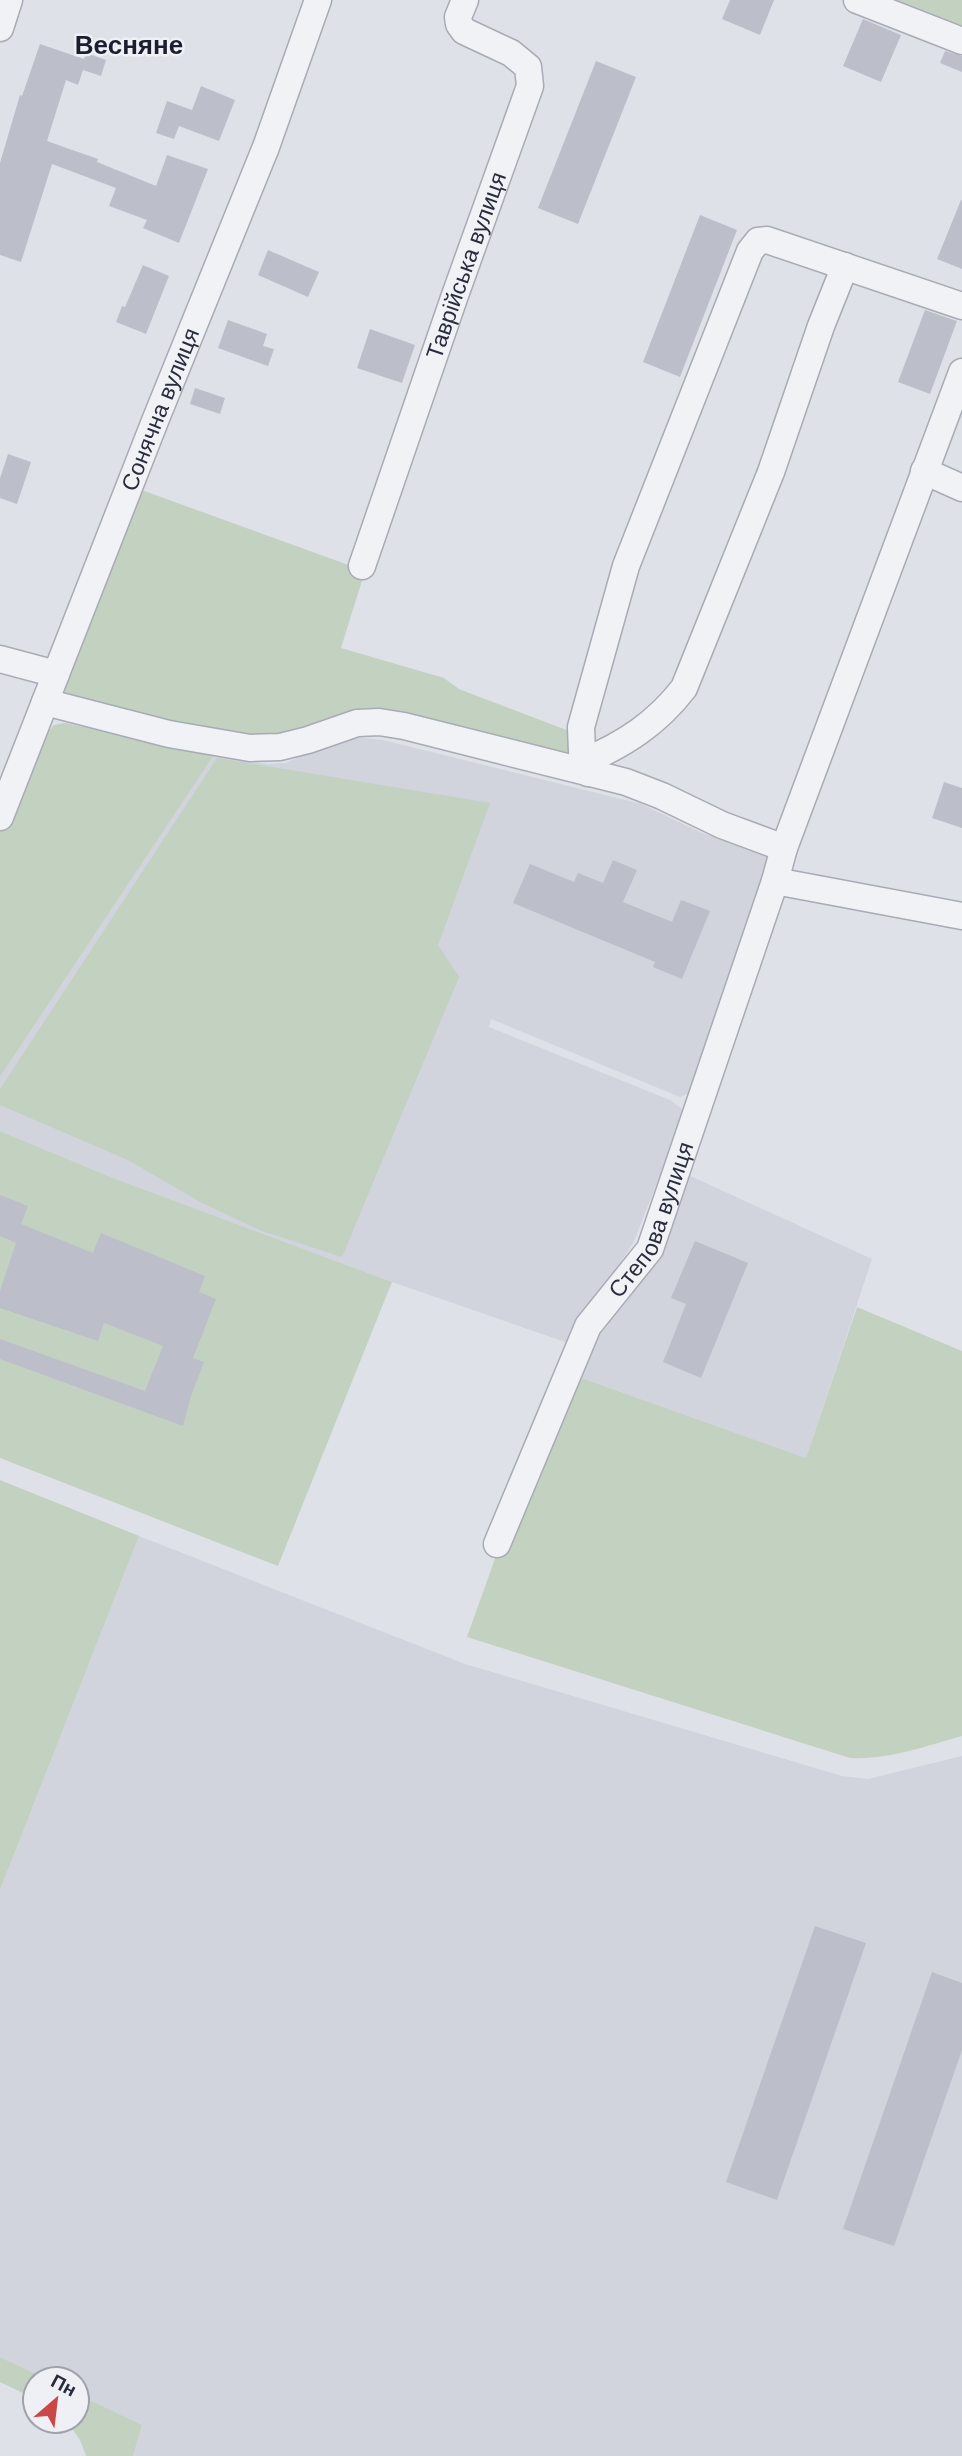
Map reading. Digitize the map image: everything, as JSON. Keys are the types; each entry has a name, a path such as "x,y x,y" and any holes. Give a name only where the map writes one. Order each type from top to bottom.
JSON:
{"street":[{"path":"0,28 9,0"},
{"name":"Сонячна вулиця","path":"0,817 266,147 318,0"},
{"name":"Таврійська вулиця","path":"362,566 530,86 528,67 511,53 464,31 458,16 465,0"},
{"path":"857,0 962,41"},
{"path":"586,767 581,727 626,566 750,251 758,241 767,240 962,306"},
{"path":"586,767 650,726 669,708 684,688 771,471 821,326 845,266"},
{"name":"Степова вулиця","path":"497,1544 588,1326 650,1249 784,848 962,372"},
{"path":"924,471 962,488"},
{"path":"0,659 57,674"},
{"path":"46,702 169,734 250,748 280,747 357,723 379,722 404,726 538,759 586,767 662,796 722,825 784,848"},
{"path":"538,759 562,745 581,727"},
{"path":"775,881 962,916"}],"shaded area":[{"path":"344,739 383,740 641,804 702,833 770,856 689,1093 680,1097 491,1019 489,1027 670,1100 682,1109 684,1115 633,1243 579,1326 571,1344 392,1282 113,1178 0,1131 0,1077 214,755 268,764 286,763 323,745"},
{"path":"686,1174 872,1259 806,1458 571,1374"},
{"path":"139,1536 465,1664 842,1776 868,1779 962,1756 962,2456 133,2456 142,2425 91,2401 91,2365 21,2367 0,2357 0,1890"}],"green space":[{"path":"871,0 962,0 962,36"},
{"path":"136,488 365,571 341,648 444,678 459,689 585,737 581,763 376,719 280,744 60,699 60,685"},
{"path":"65,723 214,755 0,1077 0,832 38,743 54,725"},
{"path":"217,758 490,803 438,945 459,977 342,1257 262,1231 202,1203 128,1160 0,1105 0,1089"},
{"path":"0,1131 113,1178 392,1282 278,1566 0,1458"},
{"path":"857,1307 962,1351 962,1736 893,1755 850,1758 467,1637 562,1371 806,1458"},
{"path":"0,1480 139,1536 0,1890"},
{"path":"0,2357 21,2367 21,2392 0,2382"},
{"path":"91,2401 142,2425 133,2456 86,2456 77,2435 91,2435"}],"building":[{"path":"730,0 774,0 760,35 722,19"},
{"path":"863,19 901,35 881,82 843,66"},
{"path":"40,44 84,59 86,53 106,60 101,76 83,70 78,85 66,80 47,141 98,159 97,162 156,186 167,155 208,169 179,243 143,228 147,220 109,206 116,188 52,164 21,262 0,255 0,163 20,95 22,96"},
{"path":"945,51 962,56 962,72 940,63"},
{"path":"596,61 636,77 578,224 538,208"},
{"path":"201,86 235,100 219,141 179,126 174,139 156,133 167,101 192,110"},
{"path":"962,200 962,269 937,259"},
{"path":"700,215 737,230 680,377 643,362"},
{"path":"268,250 319,272 308,297 258,275"},
{"path":"143,265 169,276 146,334 116,322"},
{"path":"925,310 957,321 930,394 898,382"},
{"path":"228,320 267,334 263,346 274,349 268,366 218,348"},
{"path":"370,329 415,345 402,383 357,368"},
{"path":"195,388 225,398 220,414 190,404"},
{"path":"8,454 31,462 17,504 0,498 0,478"},
{"path":"944,782 962,788 962,828 932,818"},
{"path":"613,860 637,870 623,902 672,922 681,900 710,911 682,979 653,967 655,962 513,903 530,864 574,882 578,873 603,883"},
{"path":"0,1195 28,1206 21,1224 93,1253 101,1233 205,1276 199,1292 216,1299 193,1358 204,1362 183,1426 0,1359 0,1339 145,1391 163,1346 104,1323 98,1341 0,1308 0,1291 16,1243 0,1236"},
{"path":"695,1241 748,1263 701,1378 663,1362 686,1304 671,1298"},
{"path":"815,1926 866,1943 777,2200 726,2182"},
{"path":"932,1972 962,1983 962,2050 894,2246 843,2229"}],"district":[{"name":"Весняне","path":"129,45"}]}
